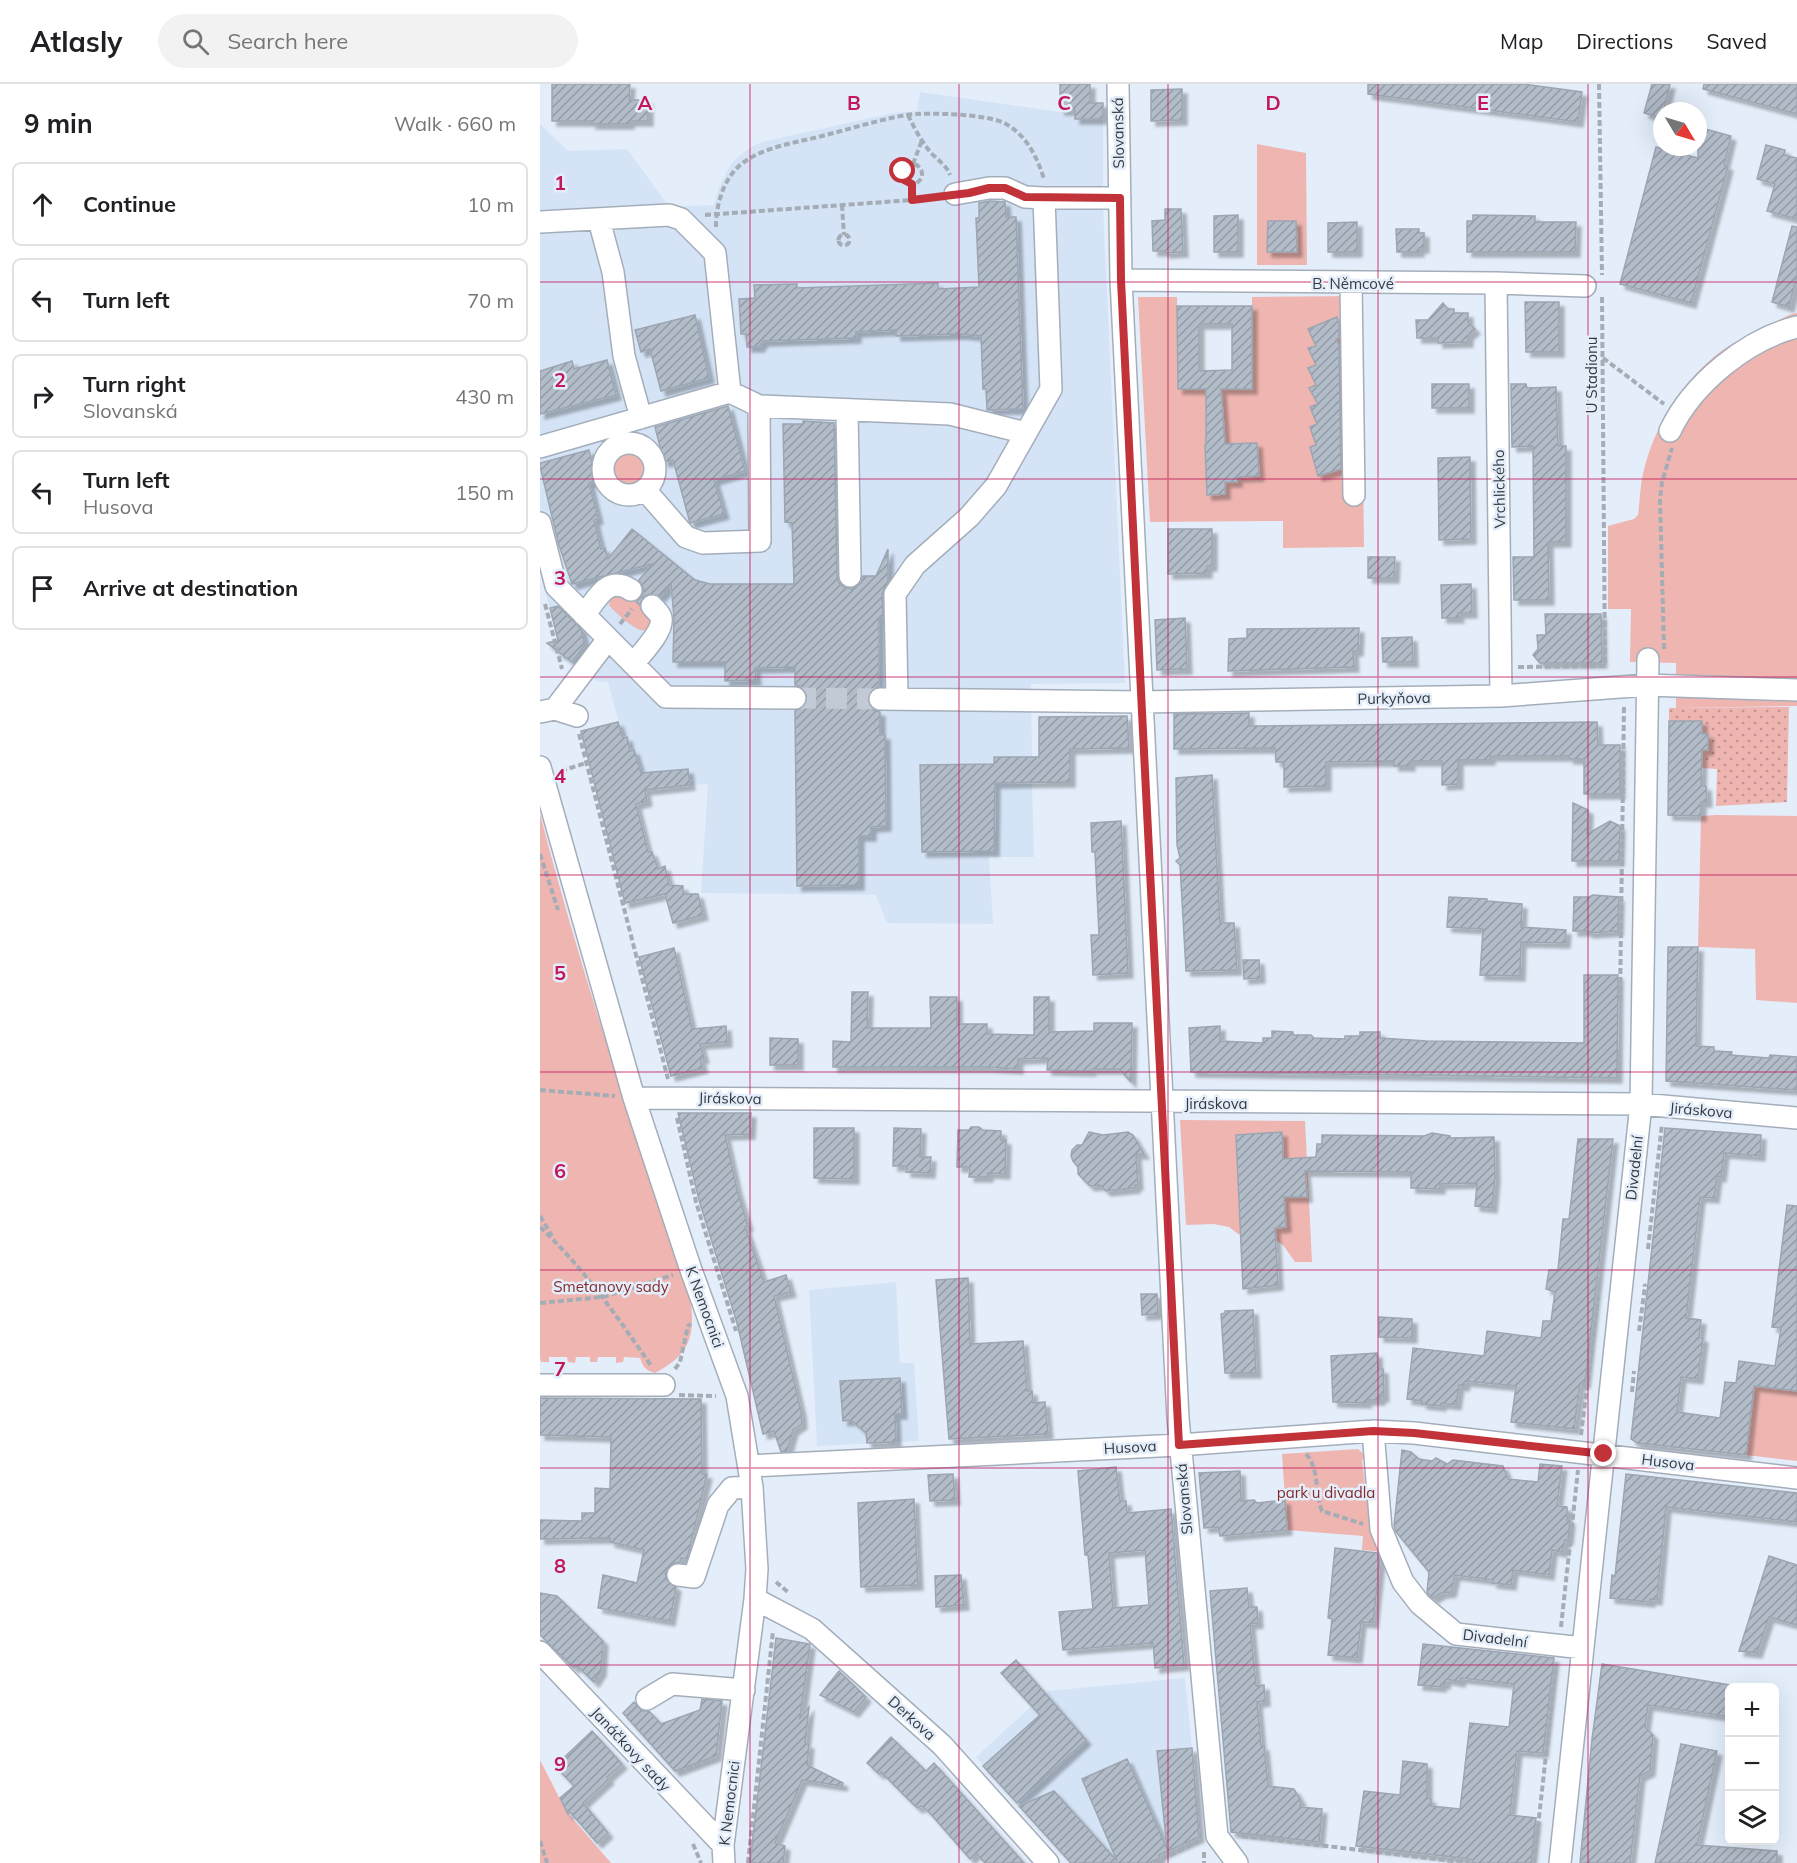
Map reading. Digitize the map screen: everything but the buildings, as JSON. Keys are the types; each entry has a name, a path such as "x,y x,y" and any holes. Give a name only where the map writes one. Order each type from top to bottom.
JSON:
{"street":[{"name":"Slovanská","path":"1118,84 1110,111 1120,198 1121,280 1179,1445 1217,1836"},
{"path":"955,194 989,188 1005,188 1025,197 1120,198"},
{"path":"540,447 633,427 730,392 759,406 950,414 1026,433 1051,389 1044,198"},
{"path":"540,222 669,215 681,219 715,253 730,392"},
{"path":"599,220 613,272 633,427 642,446 650,452 656,472 652,482 645,490 626,496 616,493 608,486 602,466 605,456 621,443 633,427"},
{"name":"B. Němcové","path":"1121,280 1496,283 1585,286"},
{"path":"1351,283 1354,495"},
{"name":"Vrchlického","path":"1496,283 1502,696"},
{"path":"1675,429 1688,402 1707,380 1728,362 1760,342 1797,327"},
{"path":"645,490 686,537 703,543 760,541 759,406"},
{"path":"847,410 850,576"},
{"name":"Purkyňova","path":"1026,433 996,486 969,518 915,565 895,594 888,699 1141,702 1502,696 1647,685 1797,690"},
{"path":"540,523 556,586 666,697 795,698"},
{"path":"584,615 604,590 612,584 621,583 661,615 662,624 658,632 633,664"},
{"path":"577,716 548,710 608,639"},
{"name":"Divadelní","path":"1560,1863 1641,1104 1647,685 1656,656"},
{"name":"K Nemocnici","path":"540,767 634,1098 691,1270 737,1396 749,1466 757,1569 724,1854"},
{"name":"Jiráskova","path":"634,1098 1641,1104 1797,1118"},
{"path":"540,1386 664,1384"},
{"name":"Divadelní","path":"1373,1431 1381,1529 1403,1582 1420,1605 1456,1634 1583,1648"},
{"name":"Husova","path":"749,1466 1179,1445 1373,1431 1414,1433 1578,1451 1797,1478"},
{"path":"678,1575 693,1577 718,1505 732,1488 752,1487"},
{"name":"Derkova","path":"755,1599 812,1629 942,1745 1048,1863"},
{"name":"Janáčkovy sady","path":"540,1652 724,1854"},
{"path":"647,1699 672,1684 744,1690"},
{"path":"1217,1836 1238,1863"}],"path":[{"name":"U Stadionu","path":"1599,84 1605,666"},
{"path":"681,219 688,216 912,200 955,194 949,171 930,152 908,115"},
{"path":"715,253 716,214 721,196 731,176 742,163 760,152 782,145 908,115 961,116 1004,123 1020,134 1038,159 1045,182 1044,198"},
{"path":"913,164 922,139"},
{"path":"913,164 919,166 922,176 919,182 912,184 907,182 902,174 907,166 913,164"},
{"path":"912,184 912,200"},
{"path":"842,205 844,235"},
{"path":"1603,357 1675,429 1660,500 1656,656"},
{"path":"608,639 640,600"},
{"path":"1620,1009 1624,705"},
{"path":"540,1090 634,1098"},
{"path":"540,1216 554,1240"},
{"path":"540,1227 603,1297 664,1384 680,1362 688,1326 730,1310"},
{"path":"540,1304 603,1297 691,1270"},
{"path":"1538,1863 1534,1863 1579,1466 1577,1439 1582,1433 1599,1294"},
{"path":"1301,1450 1312,1460 1318,1500 1322,1511 1381,1529"},
{"path":"1154,1863 1204,1839 1228,1834 1469,1863"},
{"path":"540,1841 547,1863"}],"shaded area":[{"path":"920,92 1075,114 1076,118 1103,119 1103,207 1125,683 1031,684 1032,756 1049,756 1050,783 1032,783 1034,857 989,857 993,924 887,923 876,895 701,893 708,784 646,788 642,773 630,751 627,738 623,738 608,682 596,681 569,660 563,661 540,570 540,124 568,151 627,149 669,207 714,205 718,190 730,165 751,147 762,142 893,113 917,111"},
{"path":"896,1282 900,1363 914,1363 919,1441 817,1446 809,1290"},
{"path":"1185,1678 1201,1837 1159,1854 1160,1857 1147,1863 1072,1863 976,1757 1048,1691"}],"green space":[{"path":"1257,144 1306,153 1307,265 1257,265"},
{"path":"1361,296 1364,547 1283,548 1283,521 1150,522 1138,297 1177,297 1178,389 1252,389 1252,297"},
{"path":"1797,313 1797,706 1676,708 1676,663 1630,662 1631,609 1608,609 1608,526 1634,519 1638,515 1643,474 1654,439 1671,406 1693,377 1728,347"},
{"path":"629,451 642,456 647,469 642,482 629,487 616,482 611,469 616,456"},
{"path":"624,592 654,617 648,631 632,626 609,605 611,594"},
{"path":"1789,707 1787,802 1716,806 1717,769 1702,768 1702,750 1708,750 1708,734 1702,734 1702,721 1669,721 1669,708"},
{"name":"Smetanovy sady","path":"540,814 592,997 690,1298 692,1323 688,1343 676,1359 655,1373 645,1368 640,1358 624,1357 623,1362 616,1363 616,1357 598,1357 597,1362 590,1362 590,1357 576,1357 575,1363 568,1362 567,1357 549,1357 549,1362 541,1362"},
{"path":"1701,816 1797,816 1797,1003 1756,1000 1755,949 1698,947"},
{"path":"1180,1120 1305,1121 1312,1262 1295,1262 1283,1245 1272,1238 1238,1234 1229,1227 1214,1224 1186,1225"},
{"path":"1754,1385 1797,1391 1797,1461 1746,1455"},
{"name":"park u divadla","path":"1358,1449 1366,1456 1362,1460 1366,1492 1373,1502 1384,1552 1362,1550 1363,1536 1287,1530 1282,1454"},
{"path":"540,1760 566,1811 611,1863 540,1863"}],"tunnel":[{"path":"795,698 880,699"}],"route":[{"path":"903,171 904,180 912,184 912,200 969,193 989,188 1005,188 1025,197 1120,198 1121,280 1179,1445 1373,1431 1414,1433 1604,1454"}]}
